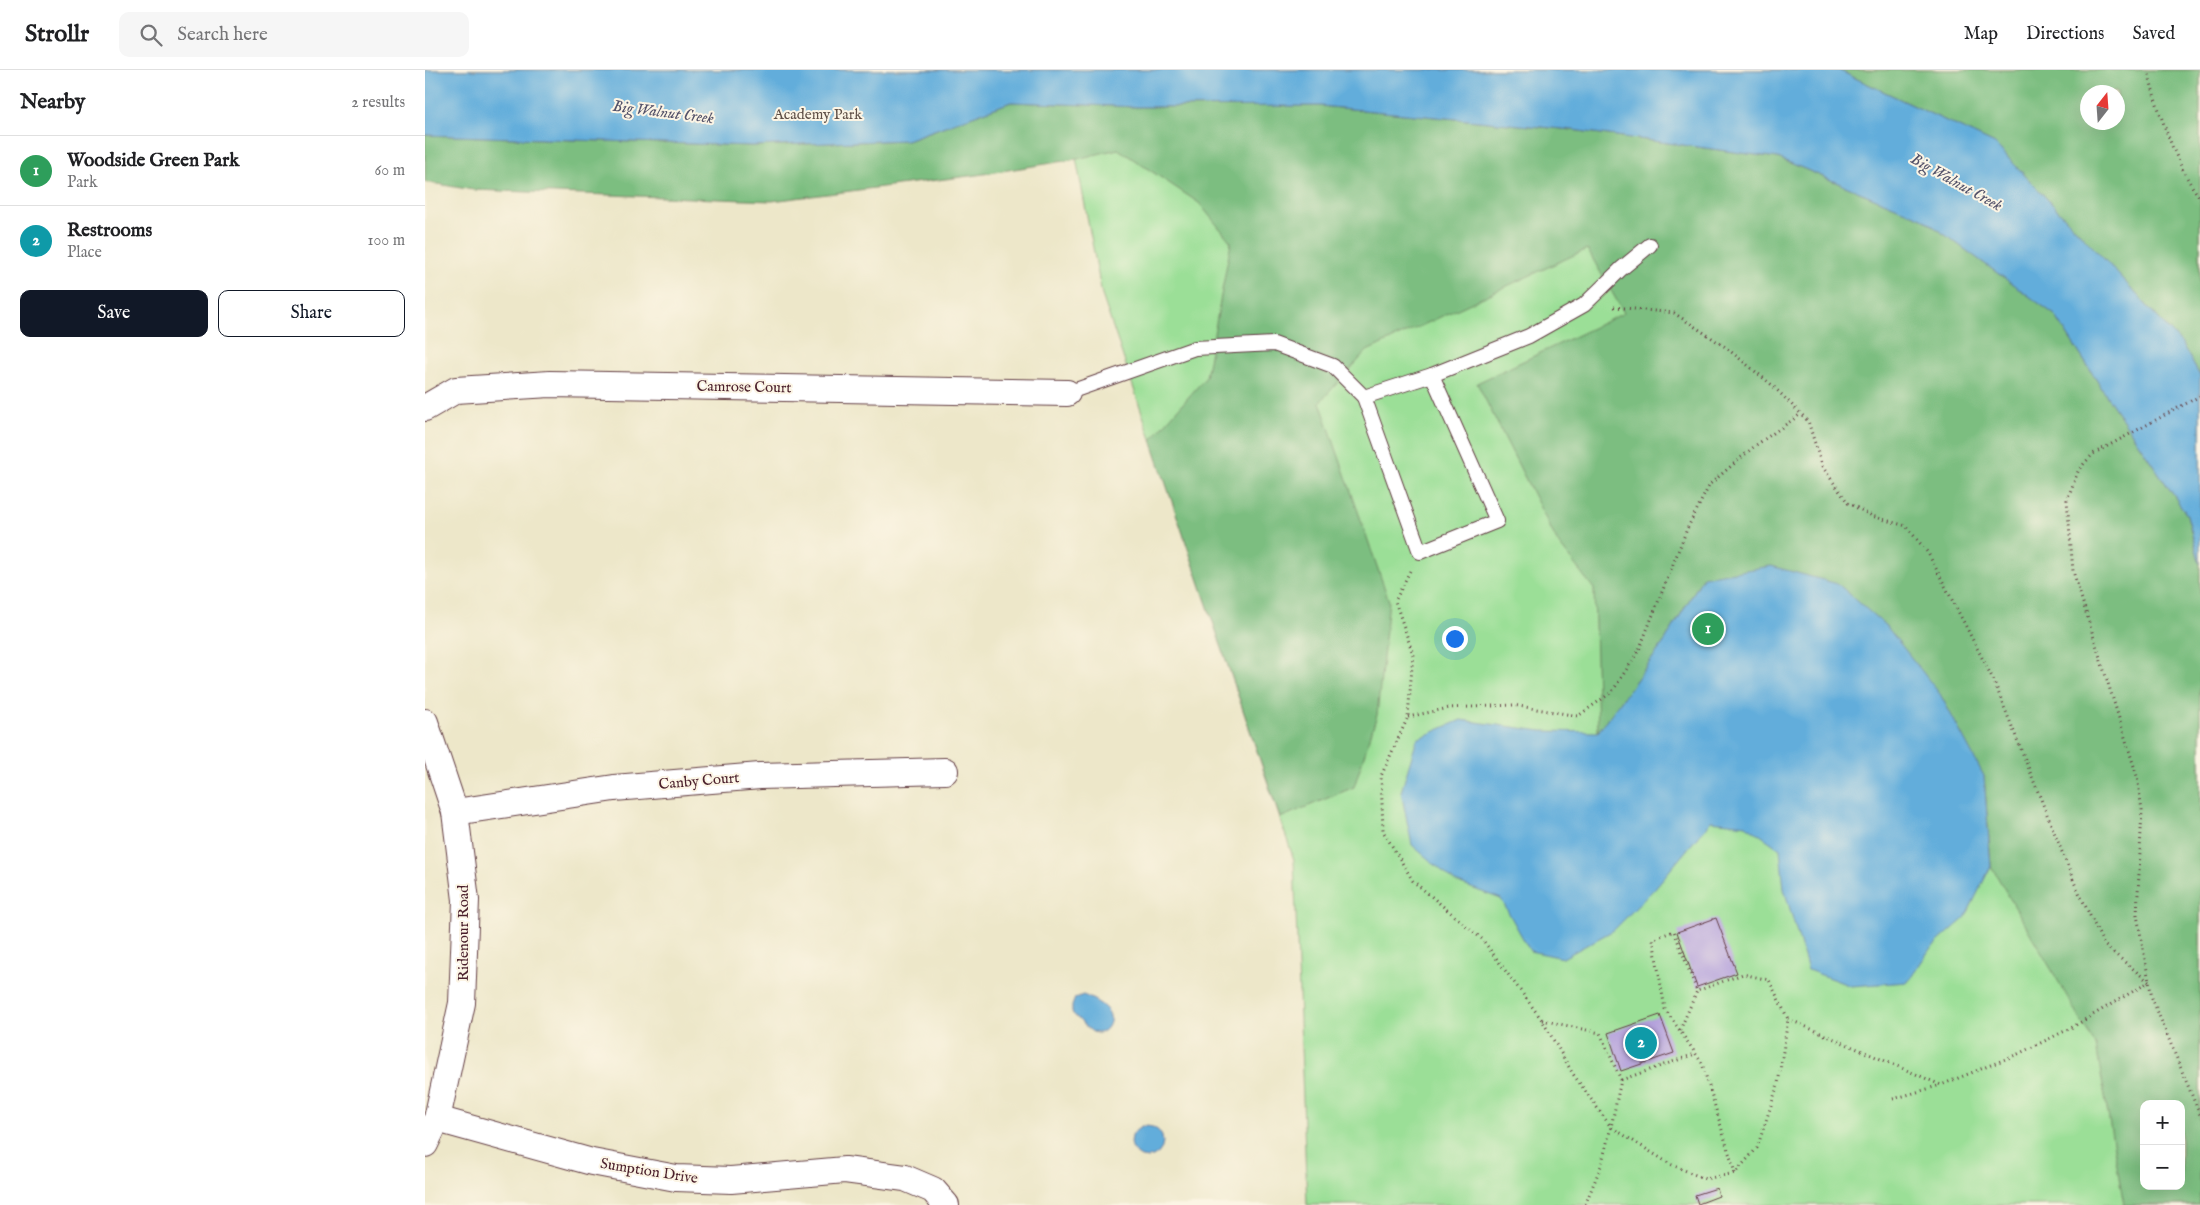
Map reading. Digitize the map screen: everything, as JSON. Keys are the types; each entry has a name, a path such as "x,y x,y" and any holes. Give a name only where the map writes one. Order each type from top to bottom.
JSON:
{"street":[{"name":"Camrose Court","path":"425,408 456,390 550,384 1067,393"},
{"name":"Ridenour Road","path":"425,722 455,812 466,900 462,1003 437,1118 425,1144"},
{"name":"Canby Court","path":"455,812 613,788 751,777 945,771"},
{"name":"Sumption Drive","path":"437,1118 592,1162 676,1178 731,1180 845,1170 905,1178 933,1190 946,1205"}],"lane":[{"path":"1364,397 1432,375 1529,336 1584,305 1649,245"},
{"path":"1067,393 1195,348 1274,344 1333,366 1364,397 1420,552 1497,521 1432,375"}],"path":[{"path":"2148,70 2154,97 2188,182 2200,198"},
{"path":"1584,305 1638,308 1673,313 1725,346 1772,385 1808,421 1822,466 1848,503 1872,516 1906,526 1927,553 1993,679 2074,882 2103,945 2149,982"},
{"path":"2200,396 2093,454 2079,469 2067,500 2073,571 2137,776 2142,810 2137,915 2151,998 2200,1115"},
{"path":"1408,718 1449,708 1513,705 1578,716 1613,692 1639,650 1687,530 1710,484 1756,445 1801,414"},
{"path":"1420,552 1395,602 1413,654 1408,718 1381,776 1383,831 1413,881 1482,939 1542,1020 1573,1074 1611,1127 1670,1164 1705,1178 1735,1173 1757,1148 1778,1084 1788,1019 1769,980 1743,974 1697,991"},
{"path":"1680,1030 1697,991 1674,931 1653,940 1665,1009 1702,1063 1735,1173"},
{"path":"1893,1099 1941,1085 2018,1054 2069,1029 2149,982"},
{"path":"1788,1019 1941,1085"},
{"path":"1542,1020 1600,1033 1621,1080 1601,1166 1585,1205"},
{"path":"1621,1080 1695,1054"}],"green space":[{"name":"Academy Park","path":"425,70 2200,70 2200,1205 1307,1205 1294,860 1102,295 1068,116 425,147"},
{"path":"1838,70 2200,70 2200,376 2182,344 1995,144"},
{"path":"1011,102 1137,107 1320,106 1572,130 1778,158 1922,218 2055,315 2187,515 2200,564 2200,1205 2124,1205 2096,1046 1991,866 1984,776 1703,577 1665,641 1598,732 1594,589 1558,543 1477,383 1624,313 1587,249 1367,351 1320,402 1389,601 1377,715 1354,787 1280,818 1151,440 1206,377 1231,242 1199,203 1118,149 1077,159 977,175 772,201 473,190 425,182 425,135 752,146 907,140"}],"water":[{"name":"Big Walnut Creek","path":"425,70 1838,70 1995,144 2182,344 2200,376 2200,564 2187,515 2055,315 1922,218 1778,158 1572,130 1320,106 1137,107 1011,102 907,140 752,146 425,135"},
{"path":"1771,566 1838,584 1887,627 1940,694 1984,776 1991,866 1965,918 1930,949 1908,982 1851,986 1808,970 1784,889 1780,849 1746,825 1711,821 1655,888 1614,930 1563,958 1530,951 1501,899 1455,882 1412,845 1401,792 1417,739 1461,720 1542,731 1598,732 1665,641 1703,577"},
{"path":"1083,995 1094,1000 1109,1013 1109,1025 1101,1033 1093,1032 1072,1013 1075,998"},
{"path":"1147,1126 1153,1127 1158,1131 1162,1136 1162,1148 1158,1153 1153,1157 1147,1158 1141,1157 1136,1153 1132,1148 1131,1142 1132,1136 1136,1131 1141,1127"}],"building":[{"path":"1716,918 1737,973 1697,987 1677,932"},
{"path":"1660,1015 1674,1053 1621,1071 1608,1033"},
{"path":"1717,1188 1719,1196 1698,1204 1695,1195"}],"place":[{"name":"Woodside Green Park","path":"1708,629"},
{"name":"Restrooms","path":"1641,1043"}]}
